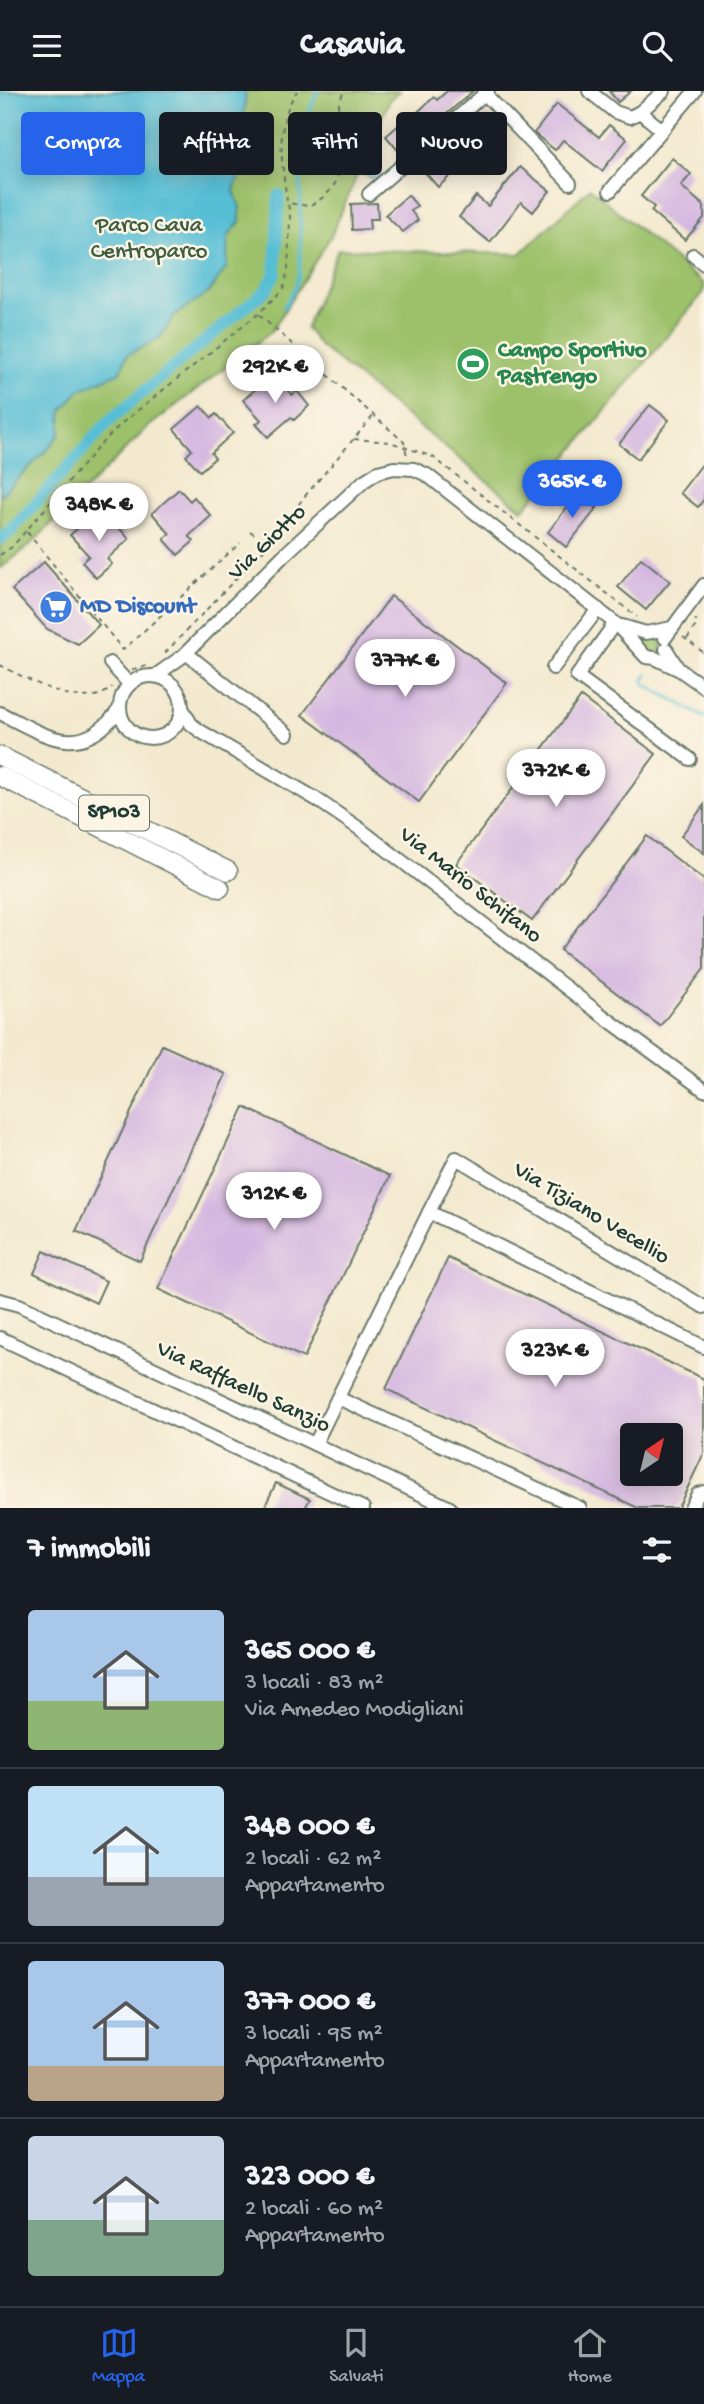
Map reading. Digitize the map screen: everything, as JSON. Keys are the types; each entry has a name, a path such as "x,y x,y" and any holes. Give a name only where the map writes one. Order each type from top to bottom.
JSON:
{"highway":[{"name":"SP103","path":"0,756 228,871"},
{"name":"SP103","path":"0,776 220,888"}],"street":[{"path":"589,91 611,109 630,117 640,112 664,91"},
{"path":"610,191 695,91"},
{"path":"369,194 486,92 570,183"},
{"path":"640,112 662,129"},
{"path":"693,255 704,264"},
{"path":"409,468 427,475 615,623 646,657 680,670 704,687"},
{"name":"Via Giotto","path":"154,670 185,655 283,556 359,485 378,471 409,468"},
{"path":"639,647 640,638 658,633 704,585"},
{"path":"553,668 597,609"},
{"path":"615,623 658,633 680,670"},
{"path":"615,623 577,676 690,758"},
{"path":"655,659 661,656 658,633"},
{"path":"168,733 178,722 182,708 176,688 176,673 185,655 287,734"},
{"path":"110,663 125,679"},
{"path":"125,679 142,677 154,670 176,688"},
{"path":"125,679 120,709 125,723 132,731"},
{"name":"Via Mario Schifano","path":"182,708 191,724 200,731 360,828 599,1013 704,1090"},
{"path":"93,733 105,726 120,709"},
{"path":"0,713 55,740 67,742 115,729 132,731 150,738 168,733 200,731"},
{"name":"Via Tiziano Vecellio","path":"429,1212 456,1158 704,1307"},
{"path":"315,1444 429,1212 704,1347"},
{"name":"Via Raffaello Sanzio","path":"0,1300 19,1305 450,1508"},
{"path":"0,1338 363,1508"},
{"path":"338,1398 580,1508"},
{"path":"691,1508 698,1494 704,1492"}],"path":[{"path":"0,555 12,547 122,423 258,314 283,289 287,279 290,217 280,147 283,123 297,91"},
{"path":"288,203 309,206 326,195 337,181 339,172 333,132 337,107 344,91"},
{"path":"258,314 404,442 409,468"},
{"path":"161,657 268,545 305,496 374,415"},
{"path":"354,439 374,439 433,457 658,633 686,640 704,653"},
{"path":"26,531 123,650 240,543"},
{"path":"250,531 283,556"},
{"path":"686,640 695,627 696,611"},
{"path":"0,665 46,688 71,695 107,692 138,667 154,670"}],"green space":[{"name":"Parco Cava Centroparco","path":"0,91 400,91 390,99 382,118 382,112 288,112 288,175 357,175 331,236 271,332 148,427 30,545 0,569"},
{"path":"590,188 704,284 704,292 523,510 320,346 306,328 338,249 520,254"},
{"path":"649,636 657,636 662,645 660,652 649,654 644,649 644,641"}],"water":[{"path":"0,91 245,91 244,112 159,112 159,175 240,175 234,190 240,208 240,222 228,236 227,267 208,293 175,315 160,338 127,355 120,372 80,390 62,411 60,434 0,496"},
{"path":"365,175 380,175 377,181"}],"building":[{"path":"447,91 473,91 449,112 418,112 434,97 437,100"},
{"path":"609,91 631,91 618,102"},
{"path":"557,104 599,137 609,125 627,139 602,171 563,140 555,150 534,133"},
{"path":"396,127 396,148 386,136"},
{"path":"672,158 691,174 681,186 704,206 704,218 685,240 651,211 654,207 641,196"},
{"path":"520,167 550,191 533,212 521,202 490,242 459,217 476,196 488,206"},
{"path":"427,175 451,175 438,187"},
{"path":"408,195 417,206 411,211 418,220 403,232 385,215"},
{"path":"377,203 378,219 369,219 370,229 352,230 351,204"},
{"path":"273,374 292,395 297,391 309,406 294,420 291,417 268,437 256,424 261,420 243,400"},
{"path":"650,405 669,420 638,459 619,444"},
{"path":"201,406 212,418 216,414 233,433 211,453 215,458 200,471 186,456 192,450 174,429"},
{"path":"704,462 704,499 698,507 680,493"},
{"path":"179,489 190,501 194,497 211,516 189,536 194,541 178,555 164,539 170,534 152,513"},
{"path":"578,493 597,508 566,547 548,532"},
{"path":"97,512 108,524 112,520 129,539 107,559 112,564 96,578 82,562 89,556 70,535"},
{"path":"641,558 670,581 646,610 618,587"},
{"name":"MD Discount","path":"44,562 99,625 78,644 47,629 12,590"},
{"path":"391,596 507,683 419,802 302,715"},
{"path":"581,697 656,754 532,921 456,864"},
{"path":"704,805 704,853 681,836"},
{"path":"647,836 704,880 704,969 660,1026 560,950"},
{"path":"162,1045 226,1074 140,1261 76,1231"},
{"path":"244,1107 390,1176 304,1358 158,1289"},
{"path":"44,1251 106,1281 96,1303 34,1273"},
{"path":"448,1258 704,1379 704,1453 678,1508 638,1508 386,1389"},
{"path":"276,1483 310,1499 305,1508 264,1508"}],"waterway":[{"path":"284,307 299,273 302,156 310,111 318,91"},
{"path":"0,539 10,532 111,419 266,290 275,274 279,195"},
{"path":"647,675 645,684 704,717"}],"place":[{"name":"Campo Sportivo Pastrengo","path":"473,364"},
{"name":"MD Discount","path":"56,607"}]}
